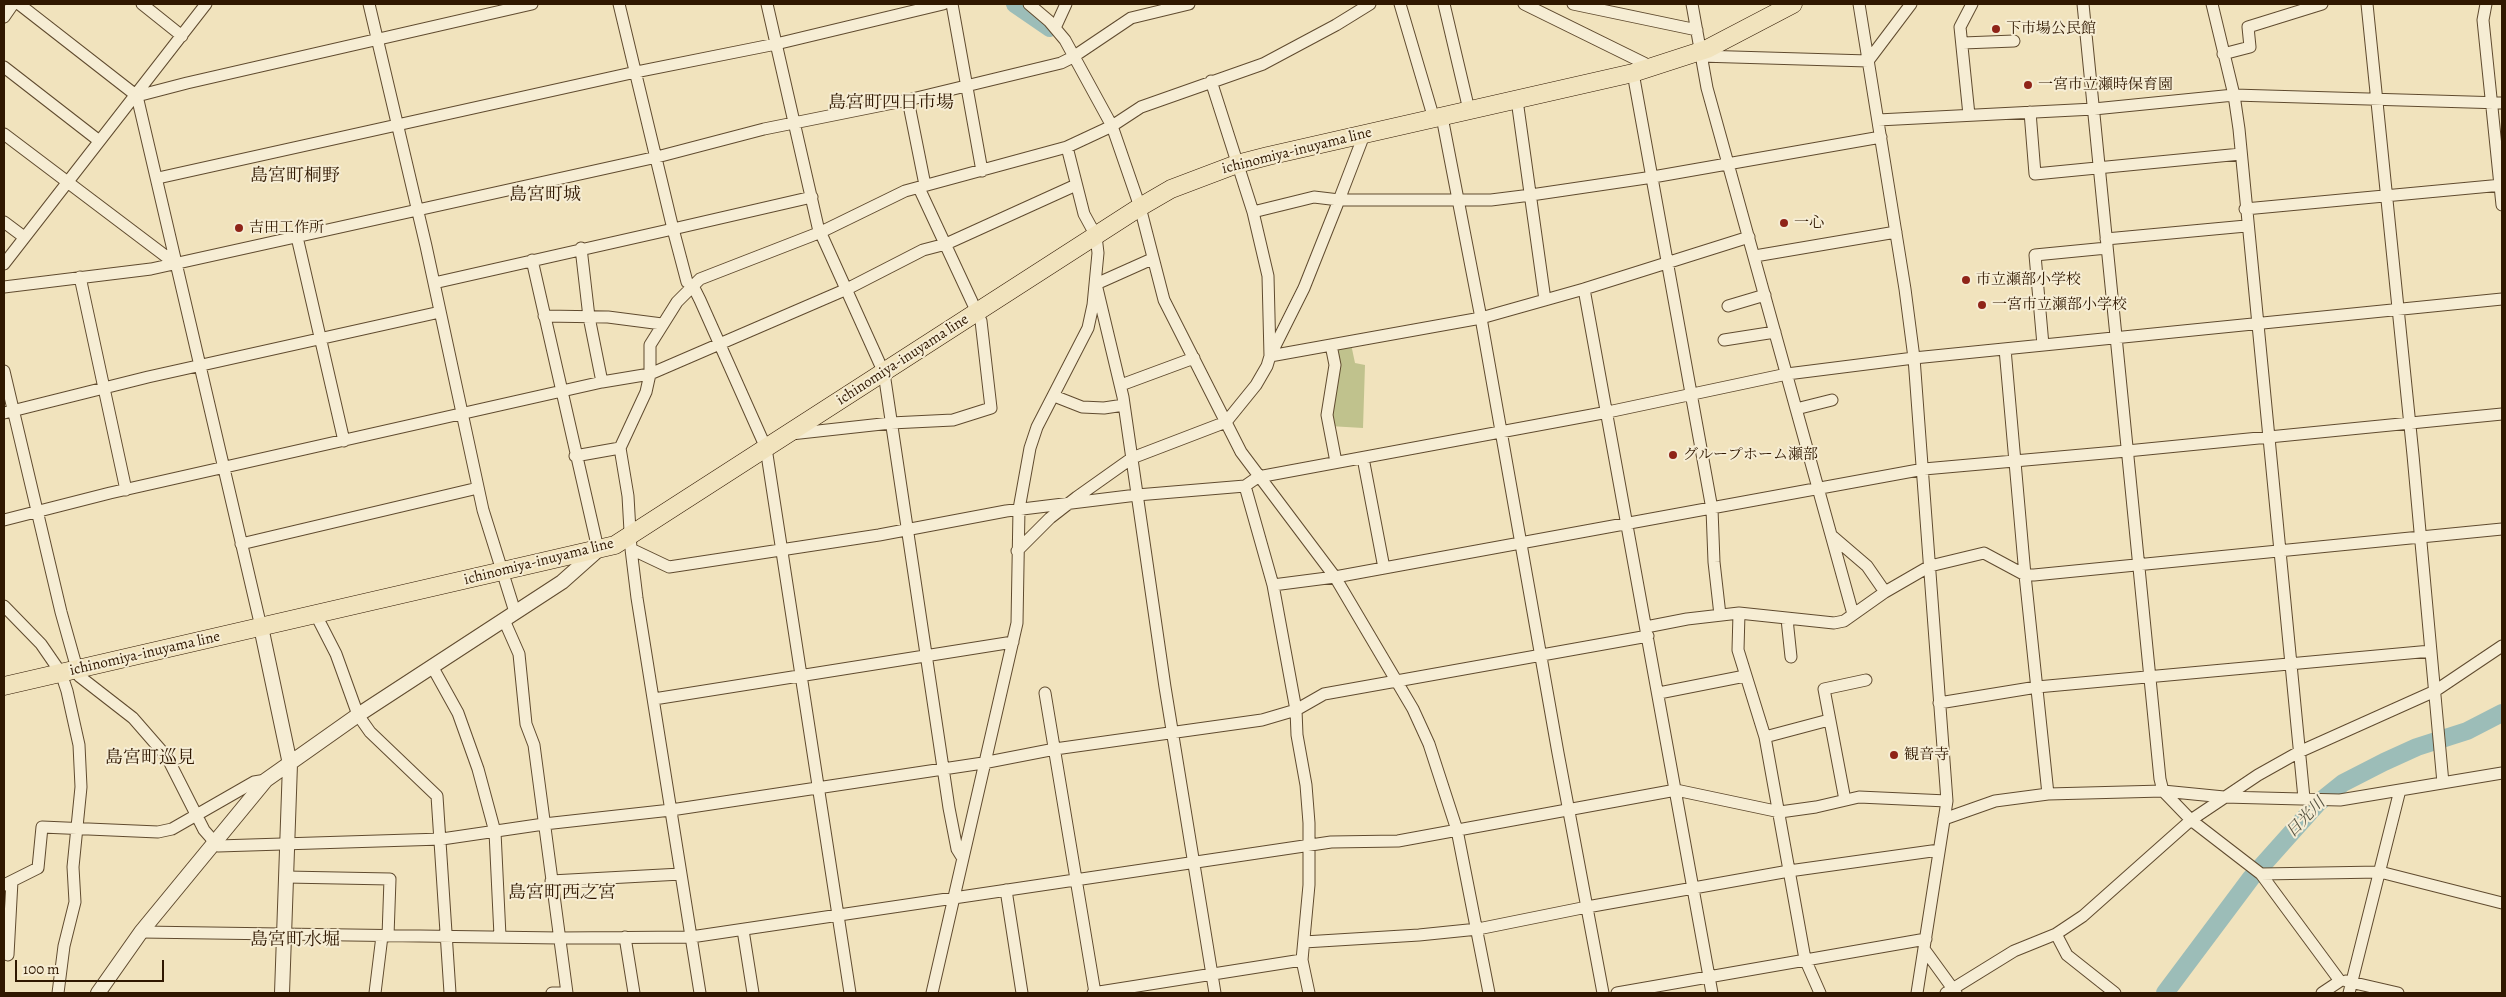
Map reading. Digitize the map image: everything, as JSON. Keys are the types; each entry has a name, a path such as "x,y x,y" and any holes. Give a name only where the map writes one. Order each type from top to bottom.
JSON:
{"main road":[{"name":"ichinomiya-inuyama line","path":"4,686 631,542 766,448 1140,207 1180,185 1237,164 1633,73 1700,54 1793,4"}],"street":[{"path":"4,17 13,4"},
{"path":"19,4 136,95 158,178 199,365 261,627 290,764 282,993"},
{"path":"142,4 182,36"},
{"path":"4,264 65,182 136,95 206,4"},
{"path":"369,4 418,210 478,488 502,572 509,616 519,654 526,724 534,745 567,993 552,993"},
{"path":"136,95 532,4"},
{"path":"620,4 687,282 693,286 766,448 850,993"},
{"path":"767,4 821,232 884,373 943,769 957,849 962,857"},
{"path":"158,178 636,72 776,44 943,4"},
{"path":"952,4 982,171"},
{"path":"1029,4 1065,40 1112,126 1140,207 1164,300 1241,452 1335,577 1413,709 1429,744 1457,830 1489,993"},
{"path":"1055,28 1066,4"},
{"path":"4,287 150,269 176,264 657,157 794,122 908,100 967,86 1060,63 1073,57 1131,18 1189,4"},
{"path":"700,993 631,542 628,496 620,448 639,409 650,374 650,345 662,324 677,302 700,279 821,232 896,195 1067,147 1112,126 1141,107 1263,64 1336,25 1370,4"},
{"path":"1400,4 1438,118 1458,199 1603,993"},
{"path":"1444,4 1469,110"},
{"path":"1524,4 1652,67"},
{"path":"1573,4 1697,30"},
{"path":"1692,4 1700,54 1728,163 1853,614"},
{"path":"1859,4 1896,232 1914,358 1924,469 1947,801 1916,993"},
{"path":"1868,62 1911,4"},
{"path":"1969,115 1960,27 1972,4"},
{"path":"2083,4 2160,779 2163,791 2191,820 2258,872 2347,985"},
{"path":"2212,4 2234,95 2299,752 2309,799"},
{"path":"2223,54 2250,46 2248,27 2322,4"},
{"path":"2367,4 2443,783"},
{"path":"2486,4 2483,20 2497,103 2502,205"},
{"path":"1963,43 2014,41"},
{"path":"1700,54 1868,62"},
{"path":"4,67 98,140"},
{"path":"1633,73 1712,509 1714,562 1720,615"},
{"path":"1212,81 1252,212 1268,276 1270,356"},
{"path":"1878,120 2094,109 2234,95 2497,103"},
{"path":"790,434 890,423 953,420 991,408 985,341 981,321 922,187 908,100"},
{"path":"1518,100 1545,300"},
{"path":"2030,112 2035,174 2240,154"},
{"path":"4,134 65,182 176,264"},
{"path":"1017,551 1068,504 1132,458 1226,422 1256,385 1304,288 1364,135"},
{"path":"1252,212 1314,197 1339,200 1491,200 1531,196 1653,177 1881,137"},
{"path":"932,993 952,898 1017,623 1019,510 1030,448 1088,328 1096,284 1098,254 1096,236 1084,214 1067,147"},
{"path":"4,520 126,490 602,382 650,374 846,289 923,250 946,244 1076,185"},
{"path":"2245,208 2501,185"},
{"path":"434,283 581,248 812,197"},
{"path":"4,222 24,237"},
{"path":"2043,345 2035,255 2246,226"},
{"path":"1755,256 1896,232"},
{"path":"297,237 344,441"},
{"path":"1270,356 1481,318 1584,289 1749,237"},
{"path":"581,248 589,317 602,382"},
{"path":"1096,284 1152,259"},
{"path":"100,992 141,932 266,780 358,715 433,668 562,582 598,549 575,456 532,260"},
{"path":"80,277 126,490"},
{"path":"1096,284 1121,385 1173,732 1215,993"},
{"path":"1584,289 1608,412 1712,993"},
{"path":"1728,306 1766,295"},
{"path":"631,542 669,567 1019,510 1137,495 1245,486 1258,477 1691,396 1787,374 1914,358 2502,299"},
{"path":"9,412 199,365 440,312"},
{"path":"544,316 589,317 662,324"},
{"path":"1724,340 1776,332"},
{"path":"1331,345 1335,365 1327,415 1336,462"},
{"path":"2005,349 2025,575 2048,794"},
{"path":"1121,385 1194,358"},
{"path":"4,371 9,412 38,511 69,672 67,691 82,762 78,829 73,867 75,902 64,946 58,993"},
{"path":"1054,396 1082,407 1104,408 1124,404"},
{"path":"1796,409 1832,400"},
{"path":"1273,585 1335,577 1521,544 1924,469 2016,462 2502,414"},
{"path":"575,456 620,448"},
{"path":"1363,458 1384,568"},
{"path":"1245,486 1273,585 1296,710 1297,735 1306,786 1310,845 1309,884 1302,960 1309,993"},
{"path":"241,544 478,488"},
{"path":"4,606 69,672 79,676 133,718 167,757 204,830 218,846 286,844 442,839 544,824 671,810 984,763 1055,749 1262,720 1296,710 1324,694 1542,657 1720,615 1739,613 1787,619 1844,621 1885,592 1930,566 1984,553 2025,575 2502,529"},
{"path":"1832,536 1867,566 1885,592"},
{"path":"1739,613 1738,650 1765,736 1805,959 1820,993"},
{"path":"316,615 336,654 358,715 370,732 437,796 442,839 450,993"},
{"path":"1787,619 1791,657"},
{"path":"654,698 1012,642"},
{"path":"1925,944 1951,992 2014,951 2056,934 2083,916 2191,820 2258,775 2299,752 2435,692 2502,646"},
{"path":"1939,703 2036,687 2430,651"},
{"path":"433,668 458,713 478,769 495,832 500,936"},
{"path":"1659,693 1745,676"},
{"path":"1845,800 1824,689 1866,680"},
{"path":"1045,693 1094,993 1302,960"},
{"path":"1765,736 1830,720"},
{"path":"1944,819 1995,801 2048,794 2163,791 2224,798 2340,800 2502,773"},
{"path":"8,955 8,883 38,868 42,827 158,832 172,829 254,782 266,780"},
{"path":"141,932 447,937 691,937 1331,842 1398,841 1676,790 1780,812 1859,797 1947,801"},
{"path":"2347,985 2380,872 2400,790"},
{"path":"1304,942 1418,936 1478,930 1587,907 1789,871 1939,850"},
{"path":"2258,872 2380,872 2502,903"},
{"path":"551,881 681,874"},
{"path":"286,877 390,879 385,936 375,993"},
{"path":"1006,890 1022,993"},
{"path":"743,930 753,993"},
{"path":"2056,934 2067,955 2115,993"},
{"path":"625,937 634,993"},
{"path":"1617,993 1805,959 1925,944"},
{"path":"2322,993 2347,985 2398,993"}],"green space":[{"path":"1351,344 1355,363 1365,365 1363,428 1329,426 1336,347"}],"waterway":[{"path":"1015,4 1050,28"},
{"name":"日光川","path":"2165,993 2251,878 2318,803 2343,783 2384,762 2417,747 2467,731 2502,713"}],"place":[{"name":"下市場公民館","path":"1996,29"},
{"name":"一宮市立瀬時保育園","path":"2028,85"},
{"name":"一心","path":"1784,223"},
{"name":"吉田工作所","path":"239,228"},
{"name":"市立瀬部小学校","path":"1966,280"},
{"name":"一宮市立瀬部小学校","path":"1982,305"},
{"name":"グループホーム瀬部","path":"1673,455"},
{"name":"観音寺","path":"1894,755"}],"district":[{"name":"島宮町四日市場","path":"891,104"},
{"name":"島宮町桐野","path":"295,177"},
{"name":"島宮町城","path":"545,196"},
{"name":"島宮町巡見","path":"150,759"},
{"name":"島宮町西之宮","path":"562,894"},
{"name":"島宮町水堀","path":"295,941"}]}
